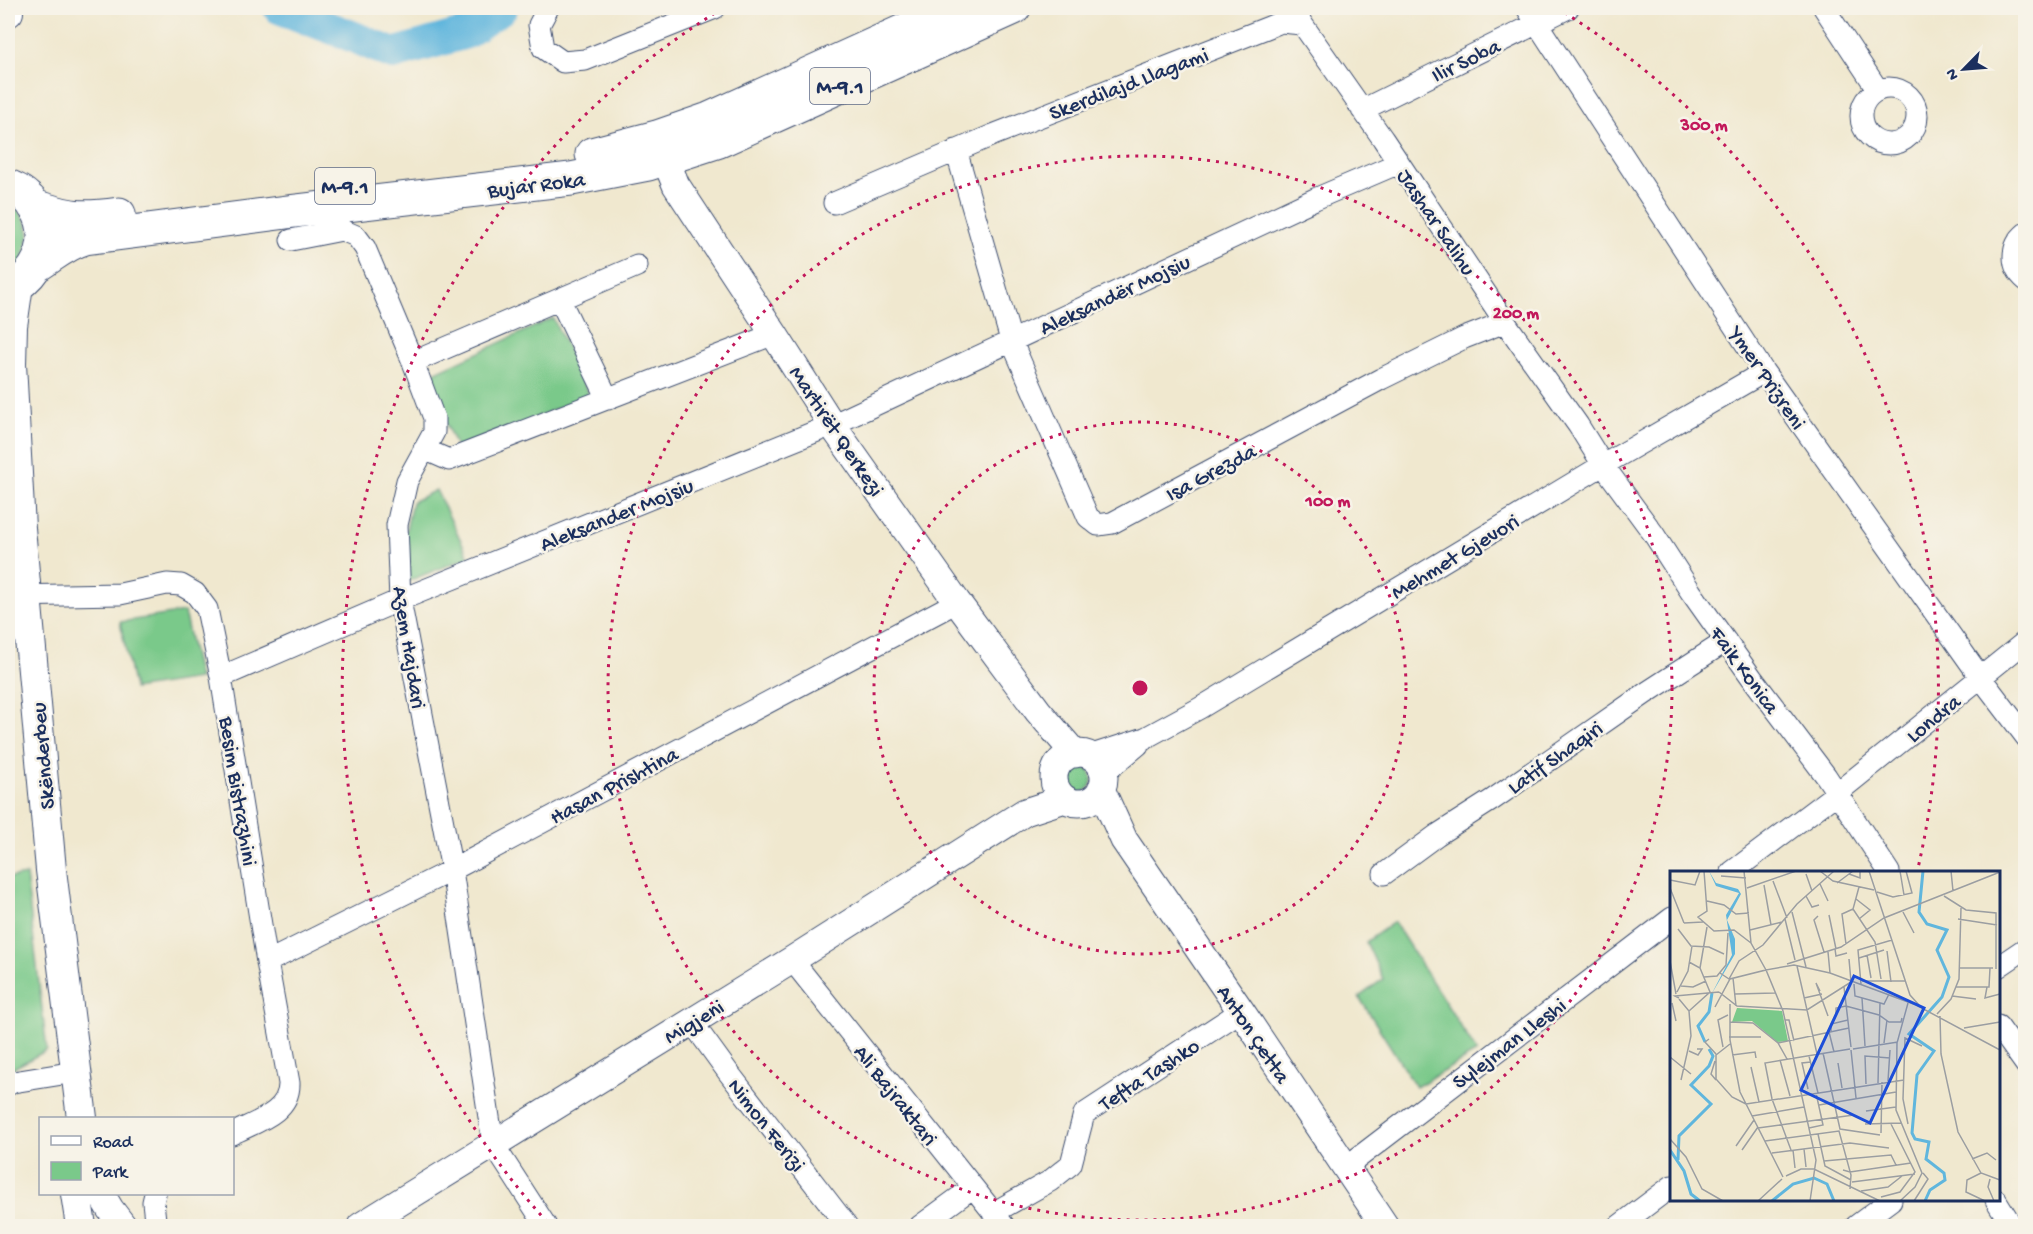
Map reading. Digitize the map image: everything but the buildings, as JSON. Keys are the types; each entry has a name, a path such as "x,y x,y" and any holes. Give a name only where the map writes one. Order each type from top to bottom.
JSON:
{"main road":[{"name":"Bujar Roka","path":"20,280 63,247 85,238 571,179 661,148 709,119 954,8"},
{"name":"Bujar Roka","path":"15,188 66,217 96,217 547,161 604,151 661,148 719,141 1014,8"},
{"name":"M-9.1","path":"15,188 39,215 44,236 41,257 20,280"},
{"name":"Skënderbeu","path":"20,280 12,326 11,370 14,593 51,870 66,1074 65,1117"},
{"name":"Skënderbeu","path":"66,1074 81,1117"},
{"path":"76,1195 81,1227"},
{"path":"89,1195 92,1227"}],"street":[{"path":"548,8 539,25 543,48 563,62 585,60 715,8"},
{"name":"Ilir Soba","path":"1362,110 1532,15 1568,8"},
{"path":"1824,8 1878,90"},
{"name":"Ymer Prizreni","path":"1532,15 1764,372 2025,737"},
{"name":"Jashar Salihu","path":"1296,16 1578,425 1603,465"},
{"name":"Skerdilajd Llagami","path":"834,204 956,150 1296,16"},
{"name":"Martirët Qerkezi","path":"661,148 676,185 832,425 957,602 1038,711 1079,777"},
{"path":"956,150 1011,340"},
{"name":"Aleksandër Mojsiu","path":"832,425 1315,199 1398,163"},
{"name":"Azem Hajdari","path":"291,240 342,231 356,236 365,248 434,418 434,432 406,481 398,525 400,600 452,870 493,1144"},
{"path":"2025,233 2017,243 2014,254 2015,265 2025,280"},
{"path":"413,362 637,266"},
{"path":"560,300 608,399"},
{"name":"Isa Grezda","path":"1011,340 1088,517 1098,525 1112,523 1371,385 1464,338 1505,322"},
{"path":"424,449 449,460 774,334"},
{"name":"Mehmet Gjevori","path":"1079,777 1200,708 1603,465 1764,372"},
{"name":"Aleksander Mojsiu","path":"221,677 400,600 832,425"},
{"name":"Faik Konica","path":"1603,465 1653,533 1691,592 1837,793 1888,871"},
{"name":"Besim Bistrazhini","path":"14,593 120,594 167,584 181,585 195,593 207,609 221,677 289,1092 281,1108 234,1133"},
{"name":"Hasan Prishtina","path":"267,962 452,870 957,602"},
{"name":"Latif Shaqiri","path":"1384,874 1437,835 1726,641"},
{"name":"Londra","path":"1837,793 2025,641"},
{"name":"Migjeni","path":"361,1227 792,960 1079,777"},
{"name":"Anton Çetta","path":"1079,777 1241,1011 1385,1227"},
{"path":"1735,871 1837,793"},
{"name":"Sylejman Lleshi","path":"1346,1167 1670,919"},
{"path":"2000,966 2025,948"},
{"name":"Ali Bajraktari","path":"792,960 998,1220"},
{"name":"Tefta Tashko","path":"998,1220 1071,1164 1084,1114 1241,1011"},
{"name":"Nimon Ferizi","path":"691,1021 847,1227"},
{"path":"2000,1029 2025,1065"},
{"path":"9,1081 66,1074"},
{"path":"493,1144 546,1227"},
{"path":"1619,1227 1670,1187"},
{"path":"920,1227 972,1188"},
{"path":"102,1195 123,1227"},
{"path":"155,1195 153,1202 155,1220"},
{"path":"1856,1227 1889,1201"},
{"path":"1997,1201 2012,1227"}],"green space":[{"path":"8,203 19,211 26,222 29,235 23,259 8,272"},
{"path":"553,318 589,395 458,451 425,377"},
{"path":"436,490 469,557 408,581 404,540 412,502"},
{"path":"184,612 199,679 134,689 120,622"},
{"path":"1078,765 1088,769 1092,779 1088,789 1078,793 1068,789 1064,779 1068,769"},
{"path":"26,875 47,1050 12,1069 8,1064 8,878"},
{"path":"1394,922 1477,1052 1416,1087 1359,997 1383,979 1366,942"}],"waterway":[{"path":"279,8 393,54 466,33 502,8"}]}
